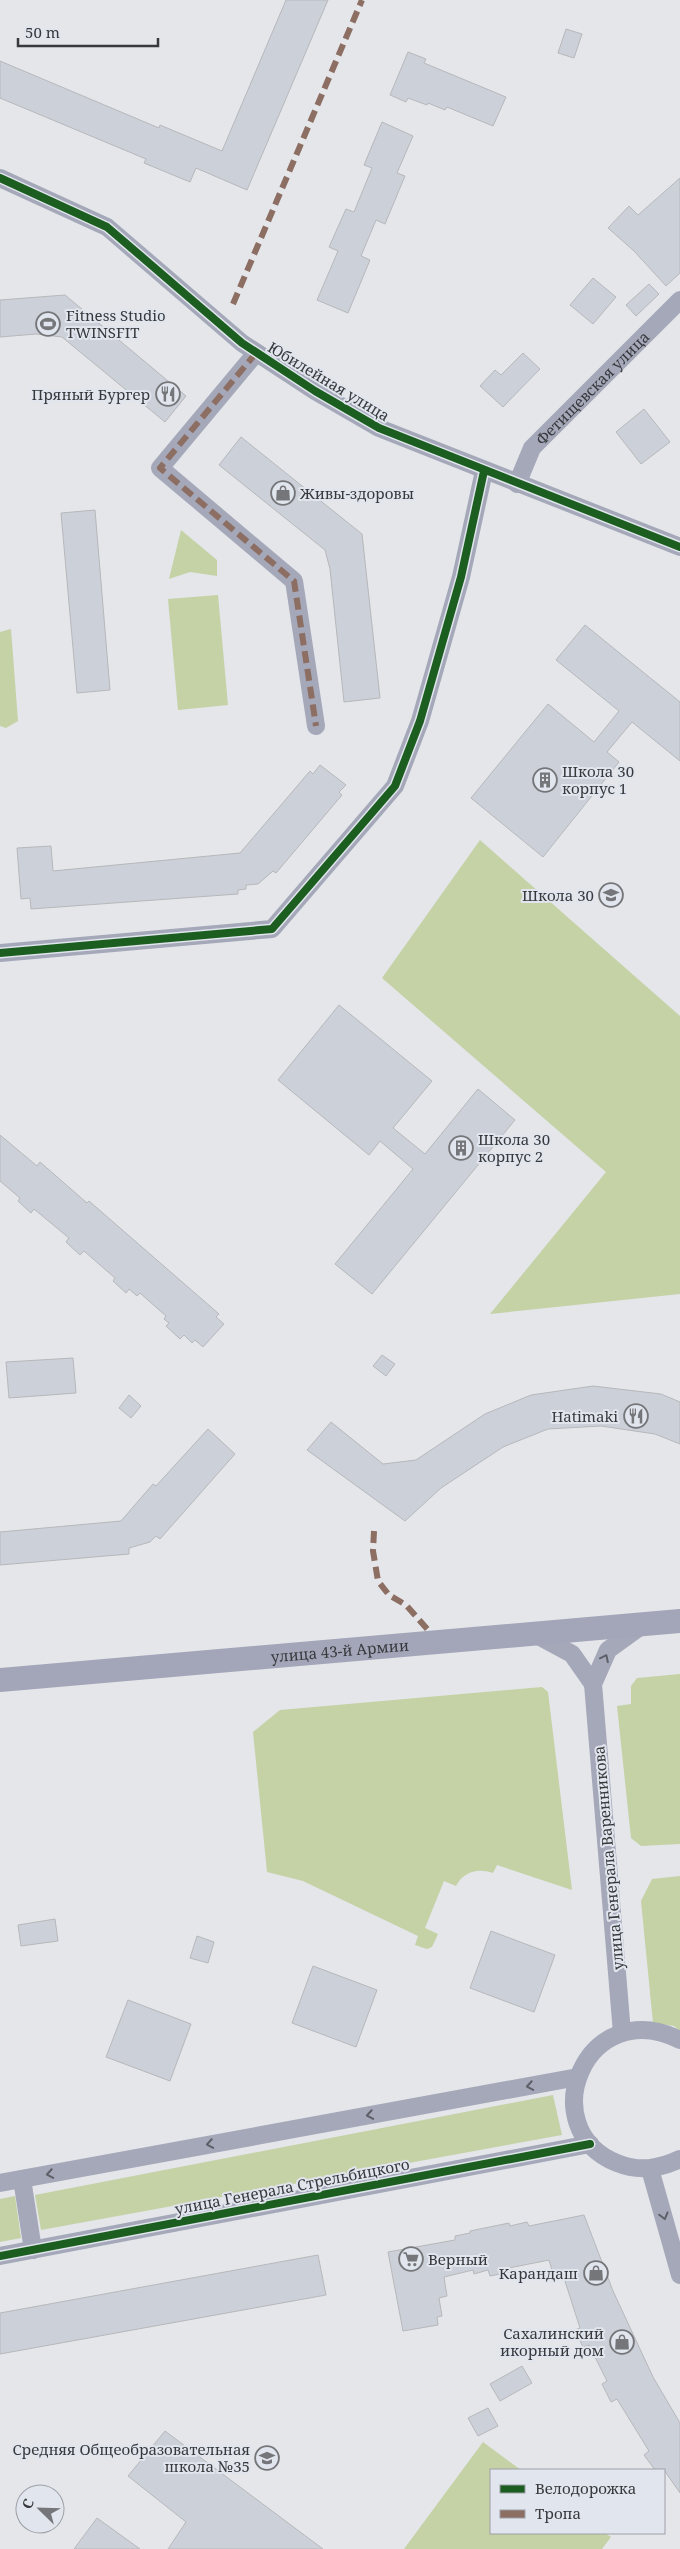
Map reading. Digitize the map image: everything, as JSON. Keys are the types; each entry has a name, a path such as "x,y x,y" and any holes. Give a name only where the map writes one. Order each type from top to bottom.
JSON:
{"main road":[{"name":"улица 43-й Армии","path":"0,1680 680,1621"}],"street":[{"name":"Юбилейная улица","path":"0,178 106,227 256,353 379,428 680,547"},
{"name":"Фетищевская улица","path":"517,484 532,448 680,300"},
{"path":"256,353 160,468 294,581 316,726"},
{"path":"0,953 272,928 395,786 420,721 461,576 484,471"},
{"name":"улица Генерала Варенникова","path":"622,2032 593,1684 608,1650 644,1624"},
{"path":"533,1634 572,1654 593,1684"},
{"path":"680,2040 665,2032 644,2029 622,2032 603,2042 588,2058 578,2077 574,2095 575,2113 581,2129 590,2144 607,2159 628,2167 650,2169 666,2166 680,2159"},
{"path":"0,2183 578,2077"},
{"name":"улица Генерала Стрельбицкого","path":"0,2256 590,2144"},
{"path":"650,2169 680,2275"},
{"path":"22,2179 33,2250"}],"green space":[{"path":"181,530 217,560 217,576 190,572 169,579"},
{"path":"218,595 228,705 178,710 168,599"},
{"path":"11,629 18,721 6,728 0,726 0,632"},
{"path":"480,840 680,1016 680,1294 490,1314 606,1172 382,978"},
{"path":"680,1674 680,1844 641,1846 631,1838 617,1706 631,1704 631,1686 637,1678"},
{"path":"542,1687 548,1692 572,1890 497,1865 493,1873 477,1871 467,1874 456,1886 444,1881 425,1928 438,1934 432,1947 427,1949 415,1945 418,1936 303,1881 267,1872 253,1732 280,1710"},
{"path":"680,1876 680,2031 674,2026 653,2023 641,1901 652,1879"},
{"path":"553,2095 562,2135 41,2230 35,2195"},
{"path":"15,2196 21,2238 0,2242 0,2199"},
{"path":"483,2442 520,2469 490,2469 490,2534 606,2534 611,2537 602,2549 404,2549"}],"building":[{"path":"286,0 328,0 247,190 196,168 190,182 144,163 146,159 0,98 0,61 159,128 160,125 222,151"},
{"path":"566,29 582,34 574,58 558,53"},
{"path":"408,52 426,59 424,63 506,97 493,126 447,107 445,110 408,98 406,102 390,95"},
{"path":"382,122 413,136 397,173 405,176 385,224 376,220 361,256 370,260 348,313 317,300 338,251 329,247 346,209 354,212 372,168 364,165"},
{"path":"680,178 680,273 666,286 634,251 608,228 629,206 638,215"},
{"path":"593,278 616,297 593,324 570,305"},
{"path":"649,284 659,294 636,316 626,305"},
{"path":"65,295 186,396 165,422 62,337 36,334 0,337 0,300"},
{"path":"523,353 540,369 503,407 480,386 495,370 501,375"},
{"path":"644,409 670,442 641,464 616,432"},
{"path":"241,437 362,534 380,698 344,702 330,569 325,550 219,465"},
{"path":"95,510 110,690 77,693 61,513"},
{"name":"Школа 30 корпус 1","path":"585,625 680,702 680,761 632,722 607,752 619,762 543,857 471,798 548,704 594,742 619,711 556,660"},
{"path":"320,765 346,785 339,792 342,795 276,873 273,871 258,884 246,885 246,889 238,890 238,894 31,909 30,898 21,899 17,848 51,846 53,871 240,853 310,771 313,774"},
{"name":"Школа 30 корпус 2","path":"339,1005 432,1081 393,1128 425,1154 478,1089 515,1120 372,1294 335,1264 413,1169 380,1141 369,1155 278,1080"},
{"path":"0,1135 37,1166 40,1162 87,1203 89,1201 219,1314 216,1317 224,1324 203,1347 195,1340 192,1343 184,1335 180,1339 166,1326 169,1323 164,1319 166,1316 140,1293 137,1296 129,1289 126,1293 113,1281 115,1278 84,1251 80,1255 66,1242 69,1238 34,1209 31,1213 18,1201 20,1198 0,1181"},
{"path":"382,1355 395,1364 386,1376 373,1366"},
{"path":"73,1358 76,1393 9,1398 6,1362"},
{"path":"593,1386 661,1394 680,1402 680,1444 655,1434 601,1426 548,1429 503,1447 441,1488 405,1521 307,1450 331,1422 383,1464 416,1460 485,1414 531,1395"},
{"path":"129,1395 141,1406 131,1418 119,1408"},
{"path":"208,1429 235,1454 160,1539 156,1536 150,1542 129,1548 129,1554 0,1565 0,1532 121,1521 153,1484 156,1486"},
{"path":"55,1919 58,1941 21,1946 18,1925"},
{"path":"491,1931 555,1955 534,2012 470,1988"},
{"path":"197,1936 214,1942 208,1963 190,1958"},
{"path":"313,1966 377,1990 356,2047 292,2023"},
{"path":"128,2000 191,2024 170,2081 106,2057"},
{"path":"584,2215 613,2291 653,2377 680,2423 680,2493 665,2469 654,2469 644,2455 649,2451 617,2399 611,2402 602,2384 607,2381 589,2345 583,2347 575,2330 580,2328 563,2275 554,2277 549,2260 509,2268 510,2272 490,2276 488,2270 474,2274 473,2270 444,2277 447,2296 439,2298 442,2316 437,2317 438,2325 403,2331 388,2252 455,2240 455,2236 470,2233 470,2231 509,2223 510,2226 527,2222 529,2226"},
{"path":"318,2255 326,2295 0,2354 0,2313"},
{"path":"522,2366 532,2383 500,2401 490,2384"},
{"path":"488,2408 498,2426 478,2436 468,2418"},
{"path":"165,2431 323,2549 168,2549 186,2522 128,2476"},
{"path":"97,2518 140,2549 74,2549"}],"marked path":[{"path":"233,304 362,0"},
{"path":"256,353 160,468 294,581 316,726"},
{"path":"374,1531 373,1551 378,1581 389,1595 406,1605 428,1630"}],"cycle path":[{"path":"0,178 107,227 242,343 315,391 379,428 680,547"},
{"path":"0,953 272,929 395,786 420,721 461,577 484,471"},
{"path":"0,2256 590,2144"}],"place":[{"name":"Fitness Studio TWINSFIT","path":"48,324"},
{"name":"Пряный Бургер","path":"168,394"},
{"name":"Живы-здоровы","path":"283,493"},
{"name":"Школа 30 корпус 1","path":"545,780"},
{"name":"Школа 30","path":"611,895"},
{"name":"Школа 30 корпус 2","path":"461,1148"},
{"name":"Hatimaki","path":"636,1416"},
{"name":"Верный","path":"411,2259"},
{"name":"Карандаш","path":"596,2273"},
{"name":"Сахалинский икорный дом","path":"622,2342"},
{"name":"Средняя Общеобразовательная школа №35","path":"267,2458"}]}
